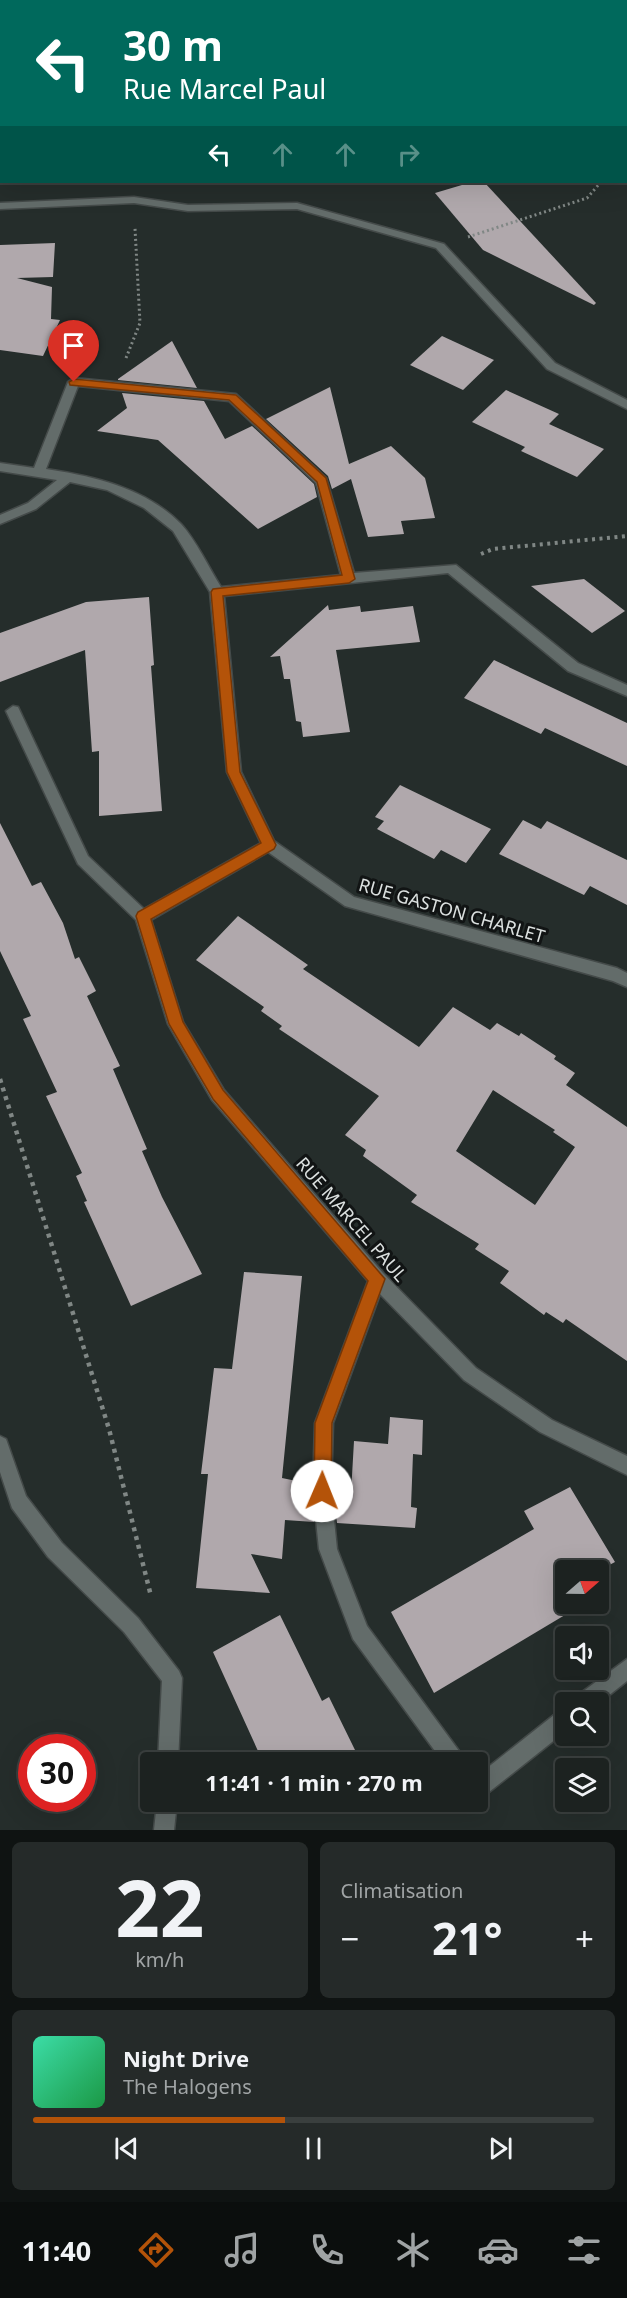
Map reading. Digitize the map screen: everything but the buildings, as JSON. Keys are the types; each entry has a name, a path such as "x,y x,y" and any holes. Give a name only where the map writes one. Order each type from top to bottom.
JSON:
{"street":[{"path":"0,206 134,200 188,208 297,206 440,246 551,366 627,405"},
{"path":"38,473 74,382 232,397 322,481 349,579"},
{"name":"RUE GASTON CHARLET","path":"0,467 68,477 111,487 148,505 177,528 217,592 234,772 269,845 350,902 617,975 627,980"},
{"path":"0,520 32,506 68,477"},
{"path":"217,592 450,568 573,667 627,691"},
{"name":"RUE MARCEL PAUL","path":"13,711 83,860 143,916 176,1024 218,1095 377,1279 470,1374 546,1426 627,1466"},
{"path":"143,916 269,845"},
{"path":"377,1279 324,1423 322,1491 328,1549 360,1632 448,1752"},
{"path":"0,1445 19,1501 55,1550 131,1625 172,1678 168,1752"},
{"path":"598,1692 627,1669"},
{"path":"488,1780 555,1727"},
{"path":"164,1830 166,1812"}],"path":[{"path":"440,246 587,198 600,183"},
{"path":"115,385 140,323 134,200"},
{"path":"450,568 493,549 627,536"},
{"path":"0,1079 109,1429 152,1600"}],"route":[{"path":"74,382 232,397 322,481 349,579 217,592 234,772 269,845 143,916 176,1024 218,1095 377,1279 324,1423 322,1491"}]}
